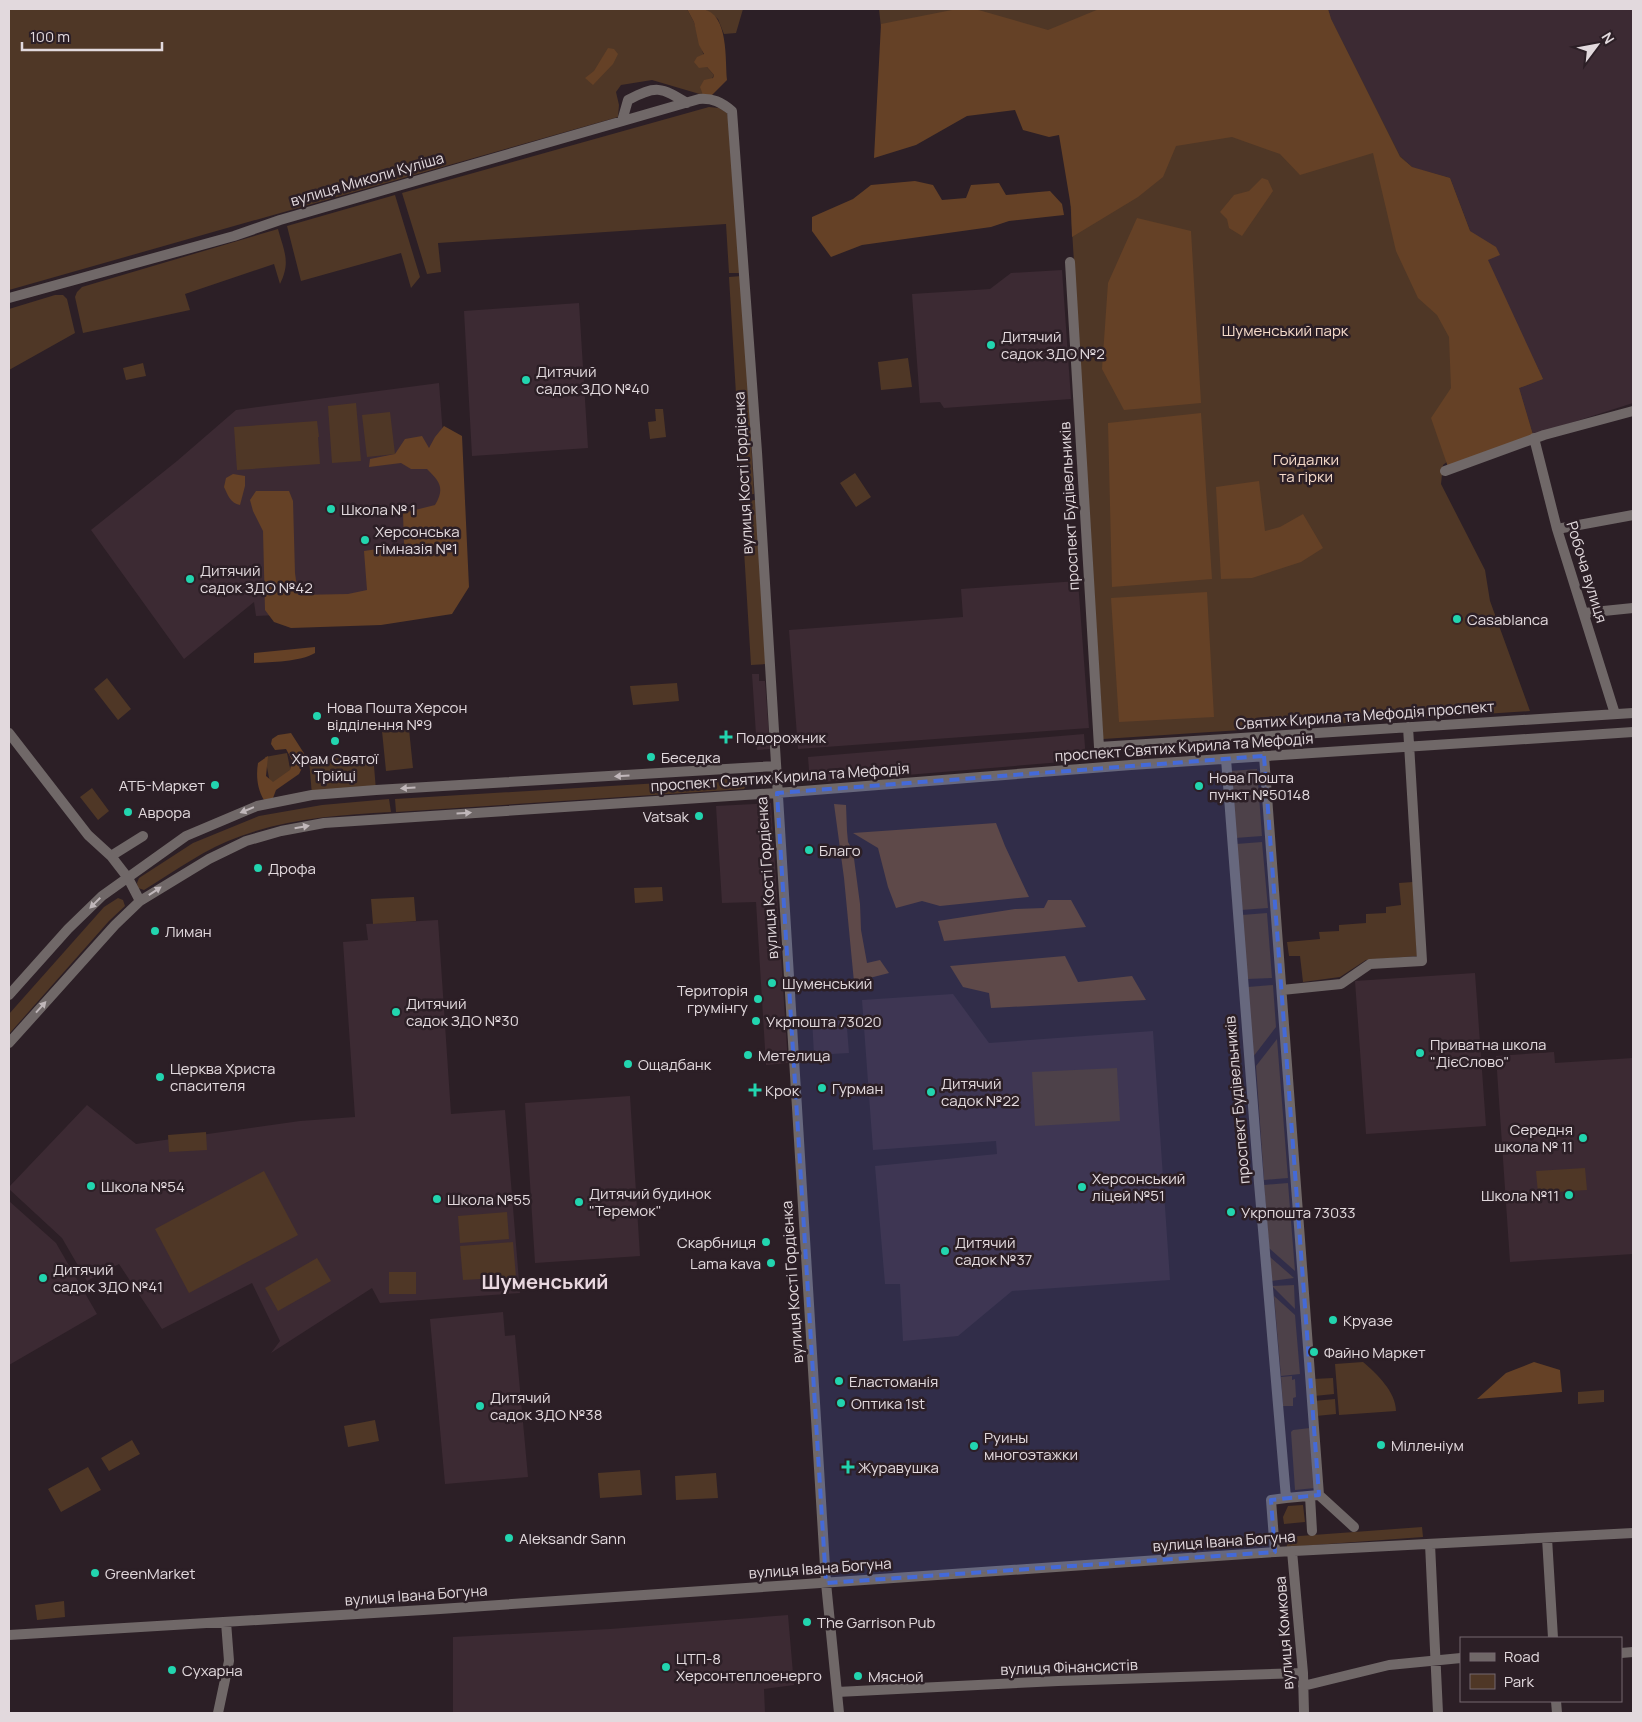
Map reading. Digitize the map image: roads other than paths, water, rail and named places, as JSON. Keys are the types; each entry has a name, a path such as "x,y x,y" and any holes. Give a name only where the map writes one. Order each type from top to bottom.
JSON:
{"street":[{"path":"622,121 628,100 645,90 665,90 687,103"},
{"name":"вулиця Миколи Куліша","path":"9,298 234,236 280,220 687,103 708,98 723,104 732,111"},
{"name":"вулиця Кості Гордієнка","path":"732,111 757,452 826,1582 837,1692"},
{"name":"проспект Будівельників","path":"1070,262 1099,747"},
{"path":"1445,471 1534,438 1633,411"},
{"name":"Робоча вулиця","path":"1534,438 1557,529 1615,714"},
{"path":"1557,529 1633,515"},
{"path":"1584,613 1633,608"},
{"name":"Святих Кирила та Мефодія проспект","path":"1099,747 1633,713"},
{"path":"1282,990 1341,984 1370,964 1422,961 1408,727"},
{"name":"проспект Святих Кирила та Мефодія","path":"9,1043 115,925 140,901 209,859 246,841 281,831 324,824 777,793 1264,756 1633,732"},
{"path":"9,733 88,835 111,856 128,878 140,901"},
{"path":"1264,756 1282,990 1314,1496 1312,1530"},
{"name":"проспект Будівельників","path":"1226,759 1256,1154 1286,1498"},
{"name":"проспект Святих Кирила та Мефодія","path":"9,995 68,929 102,896 186,836 257,806 312,795 376,790 776,766"},
{"path":"111,856 142,836"},
{"path":"1275,1552 1271,1500 1314,1496 1354,1527"},
{"name":"вулиця Івана Богуна","path":"9,1635 1275,1552 1633,1533"},
{"path":"1547,1538 1553,1637"},
{"path":"1430,1544 1438,1713"},
{"name":"вулиця Комкова","path":"1292,1551 1304,1713"},
{"path":"218,1713 229,1661 226,1622"},
{"path":"1303,1686 1389,1665 1460,1658"},
{"name":"вулиця Фінансистів","path":"837,1692 1302,1673"},
{"path":"837,1692 840,1713"}],"place":[{"name":"Дитячий садок ЗДО №2","path":"991,345"},
{"name":"Дитячий садок ЗДО №40","path":"526,380"},
{"name":"Школа № 1","path":"331,509"},
{"name":"Херсонська гімназія №1","path":"365,540"},
{"name":"Дитячий садок ЗДО №42","path":"190,579"},
{"name":"Casablanca","path":"1457,619"},
{"name":"Нова Пошта Херсон відділення №9","path":"317,716"},
{"name":"Подорожник","path":"726,737"},
{"name":"Храм Святої Трійці","path":"335,741"},
{"name":"Беседка","path":"651,757"},
{"name":"АТБ-Маркет","path":"215,785"},
{"name":"Нова Пошта пункт №50148","path":"1199,786"},
{"name":"Аврора","path":"128,812"},
{"name":"Vatsak","path":"699,816"},
{"name":"Благо","path":"809,850"},
{"name":"Дрофа","path":"258,868"},
{"name":"Лиман","path":"155,931"},
{"name":"Шуменський","path":"772,983"},
{"name":"Територія грумінгу","path":"758,999"},
{"name":"Дитячий садок ЗДО №30","path":"396,1012"},
{"name":"Укрпошта 73020","path":"756,1021"},
{"name":"Приватна школа \"ДієСлово\"","path":"1420,1053"},
{"name":"Метелица","path":"748,1055"},
{"name":"Ощадбанк","path":"628,1064"},
{"name":"Церква Христа спасителя","path":"160,1077"},
{"name":"Гурман","path":"822,1088"},
{"name":"Крок","path":"755,1090"},
{"name":"Дитячий садок №22","path":"931,1092"},
{"name":"Середня школа № 11","path":"1583,1138"},
{"name":"Школа №54","path":"91,1186"},
{"name":"Херсонський ліцей №51","path":"1082,1187"},
{"name":"Школа №11","path":"1569,1195"},
{"name":"Школа №55","path":"437,1199"},
{"name":"Дитячий будинок \"Теремок\"","path":"579,1202"},
{"name":"Укрпошта 73033","path":"1231,1212"},
{"name":"Скарбниця","path":"766,1242"},
{"name":"Дитячий садок №37","path":"945,1251"},
{"name":"Lama kava","path":"771,1263"},
{"name":"Дитячий садок ЗДО №41","path":"43,1278"},
{"name":"Круазе","path":"1333,1320"},
{"name":"Файно Маркет","path":"1314,1352"},
{"name":"Еластоманія","path":"839,1381"},
{"name":"Оптика 1st","path":"841,1403"},
{"name":"Дитячий садок ЗДО №38","path":"480,1406"},
{"name":"Мілленіум","path":"1381,1445"},
{"name":"Руины многоэтажки","path":"974,1446"},
{"name":"Журавушка","path":"848,1467"},
{"name":"Aleksandr Sann","path":"509,1538"},
{"name":"GreenMarket","path":"95,1573"},
{"name":"The Garrison Pub","path":"807,1622"},
{"name":"ЦТП-8 Херсонтеплоенерго","path":"666,1667"},
{"name":"Сухарна","path":"172,1670"},
{"name":"Мясной","path":"858,1676"}],"district":[{"name":"Шуменський","path":"545,1281"}],"park label":[{"name":"Шуменський парк","path":"1285,330"},
{"name":"Гойдалки та гірки","path":"1306,468"}]}
